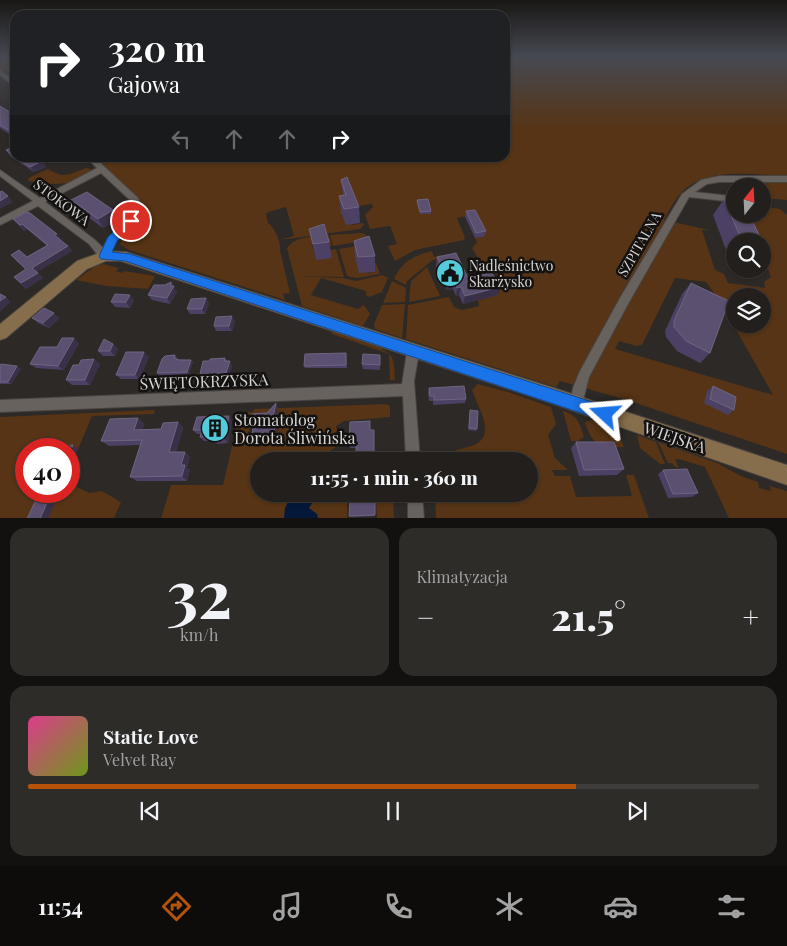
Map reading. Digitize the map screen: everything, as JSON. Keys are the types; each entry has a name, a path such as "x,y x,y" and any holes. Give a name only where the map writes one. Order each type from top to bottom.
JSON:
{"street":[{"path":"0,333 82,265 105,256 112,239 135,217 138,208 135,200 94,162"},
{"path":"0,222 102,169"},
{"name":"STOKOWA","path":"0,172 92,242 105,256"},
{"path":"771,181 787,179"},
{"name":"SZPITALNA","path":"576,404 578,388 584,375 686,194 704,182 713,180 726,181"},
{"path":"686,194 726,198"},
{"name":"WIEJSKA","path":"105,256 126,257 787,475"},
{"path":"412,452 408,372 413,352"},
{"name":"ŚWIĘTOKRZYSKA","path":"0,406 409,390"},
{"path":"415,502 416,518"}],"shaded area":[{"path":"510,81 787,81 787,176 733,174 707,178 684,190 664,220 709,230 702,230 715,270 724,274 728,283 765,288 764,282 771,278 771,233 748,233 742,223 771,223 771,207 780,209 787,215 787,454 627,400 560,381 556,387 406,339 408,305 449,297 454,307 462,310 479,306 478,300 485,299 496,281 503,283 505,278 485,270 472,248 477,242 475,238 484,237 474,215 457,218 465,237 464,240 415,250 395,261 388,246 397,244 390,226 370,229 365,215 373,207 372,204 358,206 360,214 357,215 352,223 353,225 363,223 364,225 360,229 288,239 282,239 294,236 286,207 268,212 266,214 268,223 273,228 278,239 290,293 283,294 285,300 129,250 120,244 140,222 146,207 99,162 510,162","holes":["675,278 706,282 726,312 726,288 771,288 771,333 738,333 773,395 615,349 619,341 636,346 642,345"]},
{"path":"86,168 91,169 86,175 69,182 50,184 29,181 28,178 48,169 58,174 66,175"},
{"path":"771,182 787,182 787,200 771,199"},
{"path":"366,234 364,241 333,246 330,235"},
{"path":"329,235 332,246 312,245 316,259 332,258 330,250 336,249 344,277 297,276 343,278 356,281 382,275 388,278 382,292 369,297 366,295 366,291 321,278 311,295 358,309 364,305 370,314 363,326 302,306 287,248 295,241 301,239"},
{"path":"370,244 375,260 372,260 367,273 375,272 373,263 376,263 380,274 357,278 347,276 339,249"},
{"path":"432,251 434,257 441,255 443,258 433,260 407,281 406,285 394,279 409,260"},
{"path":"103,264 119,268 116,271 122,273 124,271 155,276 148,289 106,286 76,280 97,265"},
{"path":"427,267 440,296 409,302 411,281"},
{"path":"392,281 406,288 405,302 383,303"},
{"path":"405,304 402,338 375,329 374,324 382,305"},
{"path":"331,331 382,348 382,350 389,354 332,334"},
{"path":"389,354 394,366 395,380 390,380"},
{"path":"478,384 551,407 556,424 548,435 555,458 568,470 552,470 555,476 570,476 576,497 632,496 626,475 634,475 649,518 436,518 435,502 538,502 538,452 452,452 474,445 484,435 483,418 472,390"},
{"path":"386,404 390,406 390,417 344,421 336,426 337,431 334,440 336,446 329,452 250,452 250,502 347,502 347,518 161,518 171,485 223,485 240,412 253,412 254,409","holes":["252,415 252,419 279,417 276,445 246,446"]},
{"path":"155,410 154,414 92,416 80,445 80,438 15,438 15,503 80,503 80,488 89,493 102,491 121,502 114,518 0,518 0,417"},
{"path":"563,411 575,417 579,424 584,437 578,441 571,441"},
{"path":"592,420 617,428 624,447 603,446 594,440 585,422"},
{"path":"637,435 656,442 665,464 660,464 640,448"},
{"path":"658,442 717,463 743,477 758,482 759,488 771,491 770,486 787,491 787,518 729,518 705,467 679,459 675,459 679,468 672,463 668,463"},
{"path":"376,502 393,502 394,518 377,518"}],"water":[{"path":"288,502 313,502 309,508 317,514 318,518 284,518"}],"building":[{"path":"0,106 10,112 10,131 0,125"},
{"path":"22,162 40,162 30,167"},
{"path":"347,177 359,207 344,209 339,196 346,195 341,180"},
{"path":"2,191 8,196 0,201 0,192"},
{"path":"87,192 113,210 98,219 71,200"},
{"path":"428,199 431,211 420,212 417,200"},
{"path":"475,210 486,231 476,233 466,211"},
{"path":"26,212 57,234 54,235 68,246 32,268 38,273 21,283 14,277 26,269 11,255 19,250 27,257 48,245 13,219"},
{"path":"734,223 753,223 758,233 739,233"},
{"path":"324,224 329,242 313,244 309,229"},
{"path":"369,236 375,256 358,257 354,241"},
{"path":"456,253 468,278 492,273 500,287 465,296 461,287 457,288 454,281 449,282 437,257"},
{"path":"171,282 171,286 174,286 167,298 148,295 154,285 165,285"},
{"path":"691,283 726,300 726,309 710,353 686,341 674,327 674,321"},
{"path":"0,294 6,297 0,301"},
{"path":"115,294 130,295 126,302 111,302"},
{"path":"206,298 202,309 187,309 191,299"},
{"path":"44,308 54,313 43,323 32,318"},
{"path":"232,316 229,326 214,326 216,317"},
{"path":"62,338 74,338 58,366 30,364 40,347 57,347"},
{"path":"104,339 113,344 110,351 98,351"},
{"path":"126,352 144,352 135,375 116,375"},
{"path":"346,353 346,365 304,366 305,354"},
{"path":"363,354 380,355 380,365 362,364"},
{"path":"175,355 174,358 179,360 191,360 187,372 157,373 165,356"},
{"path":"225,358 224,361 230,361 226,373 200,374 203,361"},
{"path":"94,359 85,380 66,380 73,365 79,365 81,360"},
{"path":"1,364 17,366 8,382 0,382"},
{"path":"464,386 466,399 434,400 434,396 430,396 429,388"},
{"path":"713,386 736,397 734,410 710,399"},
{"path":"276,403 272,422 275,421 274,433 252,434 253,426 250,426 252,414 267,413"},
{"path":"470,410 478,411 477,429 469,428"},
{"name":"Stomatolog Dorota Śliwińska","path":"229,416 224,439 214,440 215,436 200,437 202,430 193,430 197,417"},
{"path":"138,418 134,430 161,429 163,423 178,422 169,452 185,452 181,465 185,465 182,476 130,477 142,440 101,441 110,419"},
{"path":"370,421 370,430 374,430 374,452 356,452 356,444 349,444 350,422"},
{"path":"576,442 614,442 624,469 584,470"},
{"path":"687,469 698,493 673,494 663,470"},
{"path":"350,502 375,502 375,515 349,516"},
{"path":"34,503 47,503 40,518 27,518"}],"place":[{"name":"Nadleśnictwo Skarżysko","path":"450,273"},
{"name":"Stomatolog Dorota Śliwińska","path":"215,428"}],"route":[{"path":"131,221 112,239 105,256 116,255 126,257 605,414"}]}
